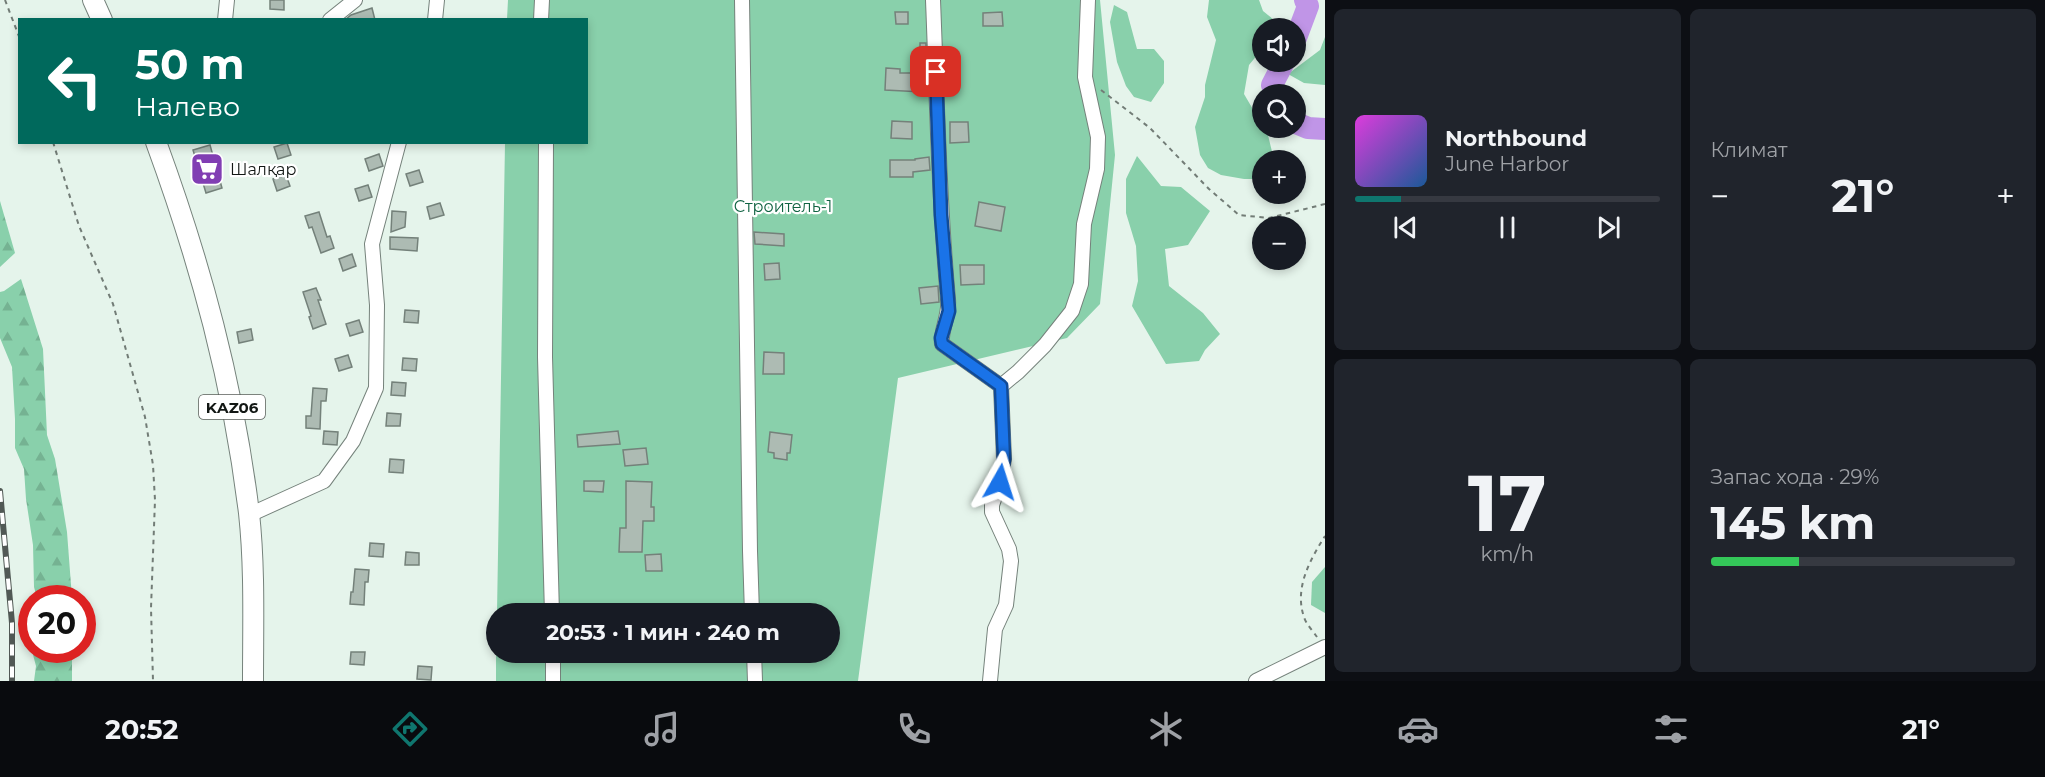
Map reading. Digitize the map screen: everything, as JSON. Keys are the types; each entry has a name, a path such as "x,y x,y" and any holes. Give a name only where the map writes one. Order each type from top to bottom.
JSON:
{"highway":[{"path":"93,0 101,18"},
{"name":"KАZ06","path":"159,144 192,242 221,348 237,430 249,515 253,584 253,681"}],"street":[{"path":"225,18 228,0"},
{"path":"332,18 355,0"},
{"path":"435,18 437,0"},
{"path":"541,18 542,0"},
{"path":"742,0 752,603"},
{"path":"933,0 941,215 949,311 941,338 942,344 1001,386"},
{"path":"1001,386 1052,337 1072,311 1081,284 1084,224 1097,169 1098,137 1085,77 1088,0"},
{"path":"249,515 324,481 353,441 376,388 377,305 372,244 398,144"},
{"path":"546,144 545,357 552,603"},
{"path":"990,681 995,629 1006,605 1011,561 1009,549 992,505 1000,482 1004,459 1001,386"},
{"path":"1256,681 1324,647"},
{"path":"553,663 554,681"},
{"path":"754,663 755,681"}],"path":[{"path":"5,0 18,34"},
{"path":"1085,77 1150,128 1209,189 1239,215 1269,218 1325,204"},
{"path":"54,144 79,226 113,304 145,417 153,465 155,501 151,609 153,681"},
{"path":"1324,647 1304,618 1300,593 1311,560 1325,536"}],"green space":[{"name":"Строитель-1","path":"508,0 1100,0 1115,155 1100,304 1067,338 898,378 858,681 496,681 496,663 840,663 840,603 497,603 505,144 588,144 588,18 507,18"},
{"path":"1209,0 1259,0 1263,11 1272,18 1252,18 1252,61 1249,65 1244,94 1252,108 1252,138 1269,138 1272,150 1252,150 1252,179 1221,175 1208,168 1200,155 1195,127 1205,97 1205,85 1216,40 1207,17"},
{"path":"1114,5 1127,12 1137,49 1154,49 1164,61 1164,83 1151,102 1134,97 1126,86 1117,62 1110,22"},
{"path":"1325,37 1325,85 1304,83 1288,74 1306,72 1306,60 1320,50"},
{"path":"1137,156 1161,186 1181,187 1210,211 1188,245 1165,249 1169,286 1203,313 1220,334 1205,350 1199,361 1166,364 1132,306 1138,281 1136,246 1126,213 1126,179"},
{"path":"0,201 15,253 0,267"},
{"path":"21,279 43,349 47,435 55,459 67,532 71,585 34,585 33,545 24,469 15,448 12,367 0,338 0,292"},
{"path":"1325,567 1325,613 1311,605 1312,582"},
{"path":"35,663 72,663 72,681 34,681"}],"building":[{"path":"270,0 284,0 284,10 270,9"},
{"path":"372,8 374,18 347,18"},
{"path":"895,12 908,12 908,24 896,24"},
{"path":"1002,12 1003,26 983,26 983,13"},
{"path":"920,43 926,43 926,62 920,63"},
{"path":"886,68 900,69 900,73 914,73 927,79 923,92 885,90"},
{"path":"892,121 912,122 912,139 891,138"},
{"path":"950,122 968,122 969,142 950,143"},
{"path":"287,144 291,155 278,159 274,147"},
{"path":"210,145 222,188 206,193 193,150"},
{"path":"379,154 383,166 369,171 365,159"},
{"path":"929,157 930,170 913,172 913,177 890,177 890,160 915,160"},
{"path":"419,170 423,182 410,186 406,174"},
{"path":"286,175 290,186 277,191 273,179"},
{"path":"368,185 372,197 359,201 355,189"},
{"path":"979,202 1005,207 1001,231 975,226"},
{"path":"440,203 444,215 430,219 427,207"},
{"path":"392,211 406,212 405,227 391,232"},
{"path":"319,212 327,237 330,236 334,248 321,253 312,227 309,228 305,216"},
{"path":"754,232 784,234 784,246 755,244"},
{"path":"390,237 418,238 417,251 390,249"},
{"path":"352,254 356,266 343,271 339,259"},
{"path":"779,263 780,279 765,280 764,264"},
{"path":"960,265 984,265 984,284 961,285"},
{"path":"938,286 939,302 921,304 919,288"},
{"path":"316,288 326,324 313,329 303,292"},
{"path":"405,310 419,311 418,323 404,322"},
{"path":"359,320 363,332 350,336 346,324"},
{"path":"251,329 253,340 239,343 237,332"},
{"path":"764,352 784,353 784,374 763,374"},
{"path":"348,355 352,367 339,371 335,359"},
{"path":"403,358 417,359 416,371 402,370"},
{"path":"392,382 406,383 405,396 391,395"},
{"path":"313,388 327,389 326,401 321,401 320,429 306,428 306,416 311,416"},
{"path":"387,413 401,414 400,426 386,426"},
{"path":"324,431 338,432 337,445 323,444"},
{"path":"618,431 620,444 578,447 577,435"},
{"path":"770,432 792,435 787,460 774,458 774,453 768,452"},
{"path":"646,448 648,464 625,466 623,450"},
{"path":"390,459 404,460 403,473 389,472"},
{"path":"584,481 604,481 603,492 584,491"},
{"path":"626,481 652,482 651,507 654,507 654,521 643,521 642,552 619,552 620,528 626,528"},
{"path":"370,543 384,544 383,557 369,556"},
{"path":"406,552 419,553 419,565 405,565"},
{"path":"661,554 662,571 646,571 645,555"},
{"path":"355,569 369,570 368,582 365,582 364,605 350,604"},
{"path":"351,652 365,652 364,665 350,664"},
{"path":"418,666 432,667 431,680 417,679"}],"waterway":[{"path":"1304,18 1308,6 1305,0"},
{"path":"1273,84 1279,72"},
{"path":"1306,127 1325,129"}],"railway":[{"path":"0,491 12,623 12,681"}],"place":[{"name":"Шалқар","path":"207,169"}],"route":[{"path":"936,72 941,215 949,311 941,338 942,344 1001,386 1004,459 1000,482"}]}
